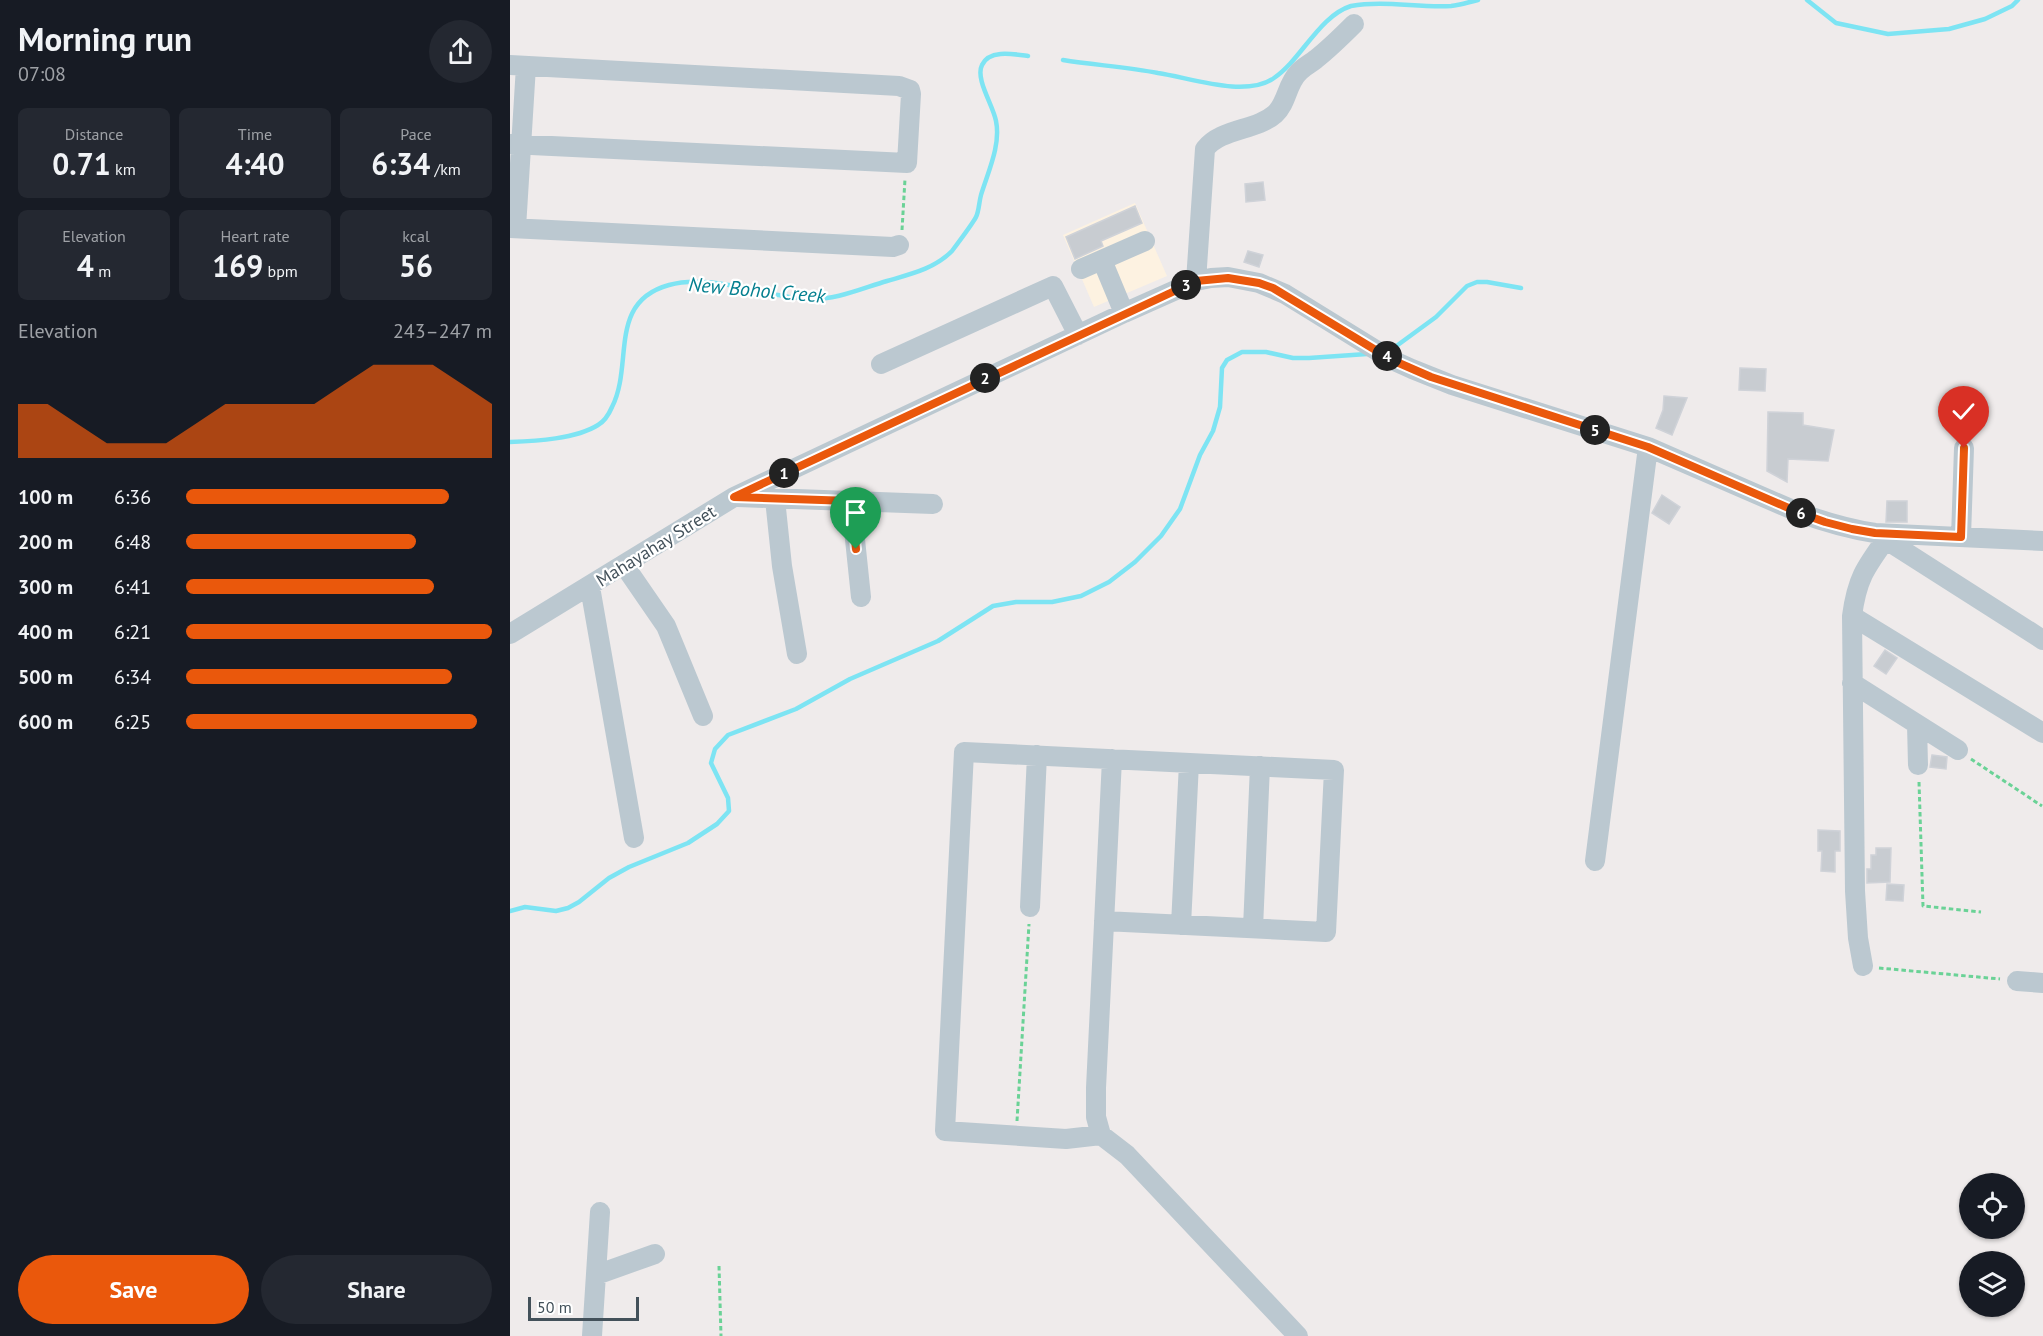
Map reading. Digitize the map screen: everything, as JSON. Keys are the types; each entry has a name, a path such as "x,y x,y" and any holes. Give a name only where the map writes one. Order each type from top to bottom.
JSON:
{"street":[{"path":"1196,281 1205,149 1215,140 1265,120 1275,113 1299,71 1335,44 1354,24"},
{"path":"516,144 907,163 911,94 905,87 518,65 513,228 899,245"},
{"path":"1080,269 1144,241"},
{"path":"1102,260 1124,313"},
{"name":"Mahayahay Street","path":"510,634 734,497 1196,281 1228,278 1259,283 1285,294 1392,360 1412,369 1452,385 1648,447 1800,513 1880,536 2043,541"},
{"path":"881,364 1053,286 1078,335"},
{"path":"1595,861 1648,447"},
{"path":"1961,537 1964,448"},
{"path":"734,497 933,504"},
{"path":"775,499 785,586 797,654"},
{"path":"851,501 861,597"},
{"path":"1863,966 1856,916 1852,616 1857,584 1880,536 2043,640"},
{"path":"624,565 666,626 703,716"},
{"path":"590,587 634,838"},
{"path":"1852,616 2043,733"},
{"path":"1852,683 1958,750"},
{"path":"1917,724 1918,765"},
{"path":"1104,921 1326,932 1334,770 964,752 945,1131 1066,1138 1101,1135 1127,1155 1298,1336"},
{"path":"1030,907 1037,755"},
{"path":"1101,1135 1096,1105 1112,759"},
{"path":"1181,925 1190,763"},
{"path":"1253,928 1260,766"},
{"path":"2017,981 2043,983"},
{"path":"592,1336 600,1212"},
{"path":"596,1275 655,1254"}],"path":[{"path":"899,245 907,163"},
{"path":"1958,750 2042,806"},
{"path":"1918,765 1923,906 1981,912"},
{"path":"1016,1136 1030,907"},
{"path":"1863,966 2017,981"},
{"path":"719,1266 721,1336"}],"shaded area":[{"path":"1135,203 1167,276 1094,307 1063,235"}],"building":[{"path":"1263,182 1265,200 1246,202 1245,184"},
{"path":"1135,206 1142,223 1101,241 1103,246 1075,259 1066,237"},
{"path":"1248,251 1263,255 1259,267 1244,262"},
{"path":"1740,368 1766,369 1765,391 1739,390"},
{"path":"1664,396 1687,398 1672,435 1656,428 1663,410"},
{"path":"1768,412 1803,413 1803,425 1834,430 1828,461 1788,459 1787,482 1767,471"},
{"path":"1662,495 1680,507 1669,524 1652,513"},
{"path":"1887,501 1907,501 1907,522 1886,522"},
{"path":"1885,650 1897,658 1886,674 1874,666"},
{"path":"1932,755 1947,757 1946,769 1930,767"},
{"path":"1818,830 1840,831 1840,851 1835,851 1835,872 1821,871 1822,851 1818,851"},
{"path":"1876,848 1891,848 1890,882 1867,883 1867,869 1871,869 1871,855 1876,855"},
{"path":"1887,884 1904,885 1903,901 1886,900"}],"waterway":[{"name":"New Bohol Creek","path":"1063,60 1146,71 1233,87 1262,84 1284,70 1329,19 1351,6 1363,4 1451,6 1478,0"},
{"name":"New Bohol Creek","path":"1807,0 1836,23 1888,34 1949,29 1985,19 2012,6 2018,0"},
{"name":"New Bohol Creek","path":"510,442 567,436 589,430 603,421 611,410 618,390 630,320 637,305 650,293 669,285 702,282 791,297 829,298 930,267 945,257 952,251 976,217 997,139 996,121 981,77 982,65 985,60 996,55 1028,56"},
{"path":"1395,347 1436,317 1467,286 1477,282 1487,282 1521,288"},
{"path":"510,911 525,907 556,911 568,908 609,878 629,867 688,843 717,824 729,811 728,798 711,763 715,749 728,735 796,709 850,679 938,641 993,606 1016,602 1052,602 1081,596 1109,582 1135,562 1161,536 1180,509 1200,455 1213,431 1220,407 1222,368 1227,360 1242,352 1266,352 1293,358 1367,354"}],"route":[{"path":"856,549 851,501 734,497 1124,313 1196,281 1211,278 1244,279 1273,288 1392,360 1431,377 1648,447 1800,513 1852,529 1875,533 1961,537 1964,448"}]}
